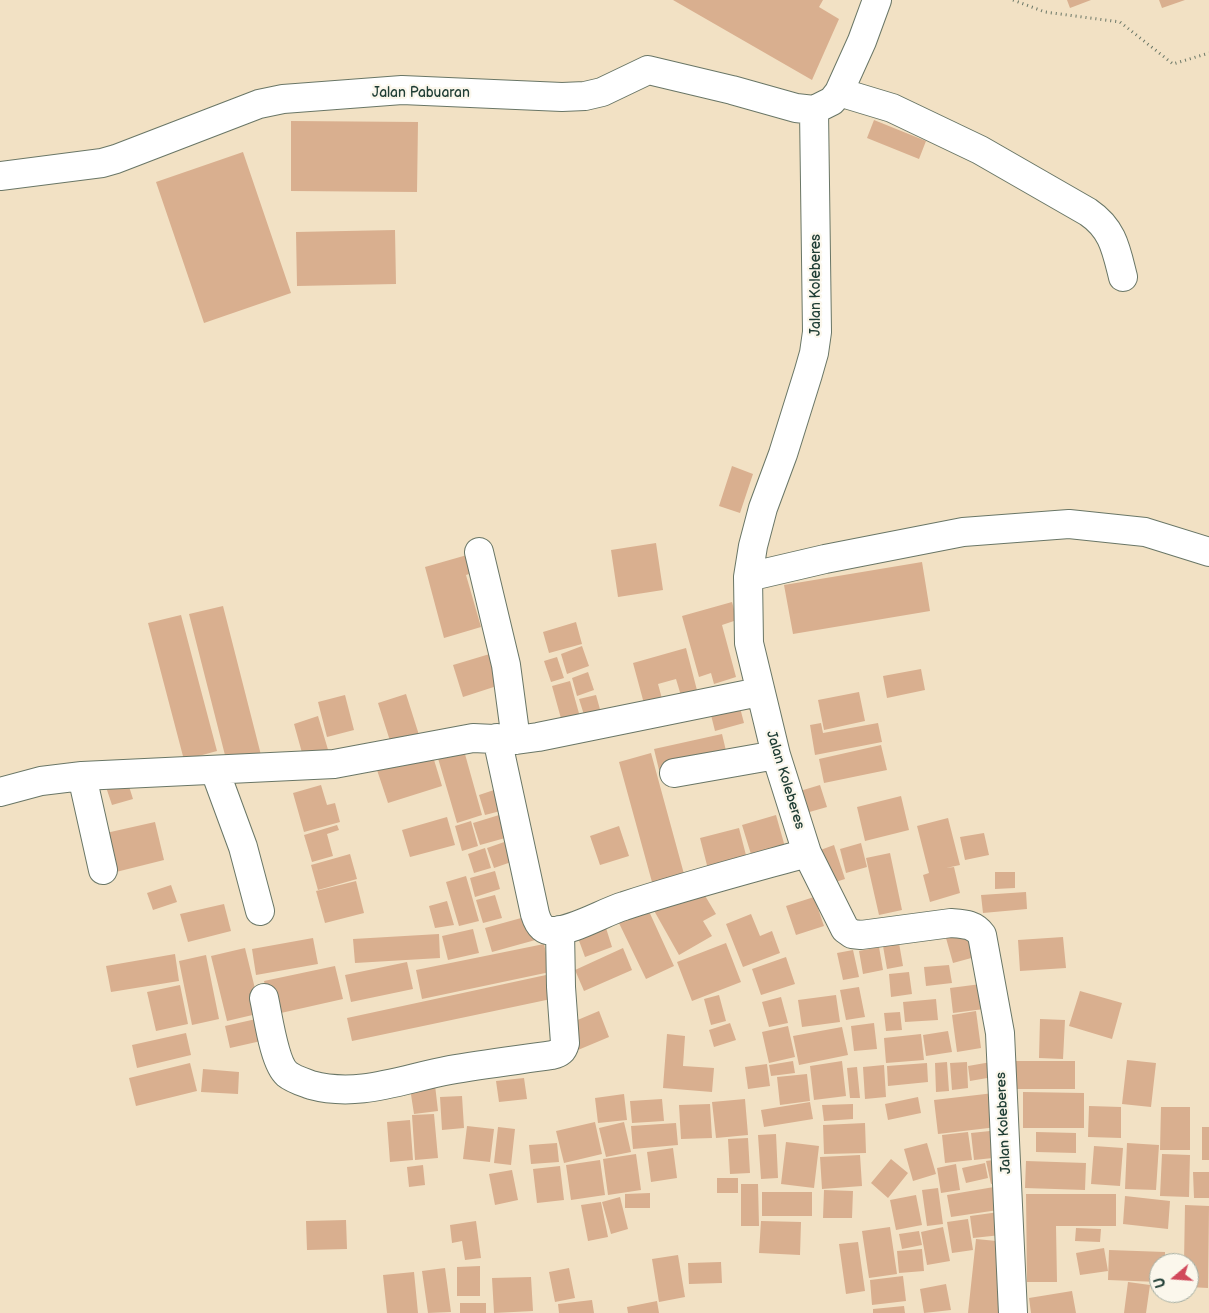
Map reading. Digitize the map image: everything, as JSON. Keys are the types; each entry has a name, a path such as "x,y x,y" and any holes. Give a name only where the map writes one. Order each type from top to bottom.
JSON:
{"street":[{"path":"814,110 832,101 839,92 862,42 877,0"},
{"name":"Jalan Pabuaran","path":"0,176 109,161 127,156 259,104 283,99 402,90 562,97 585,96 602,92 648,70 732,90 796,108 814,110"},
{"path":"839,92 892,108 980,150 1088,212 1104,225 1111,236 1123,277"},
{"name":"Jalan Koleberes","path":"814,110 817,332 815,346 783,454 763,508 752,546 748,577 749,644 759,692 776,755 807,853 845,929 852,934 861,935 951,923 973,926 982,934 1000,1033 1013,1313"},
{"path":"748,577 825,559 963,532 1069,524 1145,532 1209,552"},
{"path":"478,552 506,665 507,739 535,914 542,928 560,930 657,895 807,853"},
{"path":"0,792 40,781 82,776 334,764 473,738 507,739 759,692"},
{"path":"674,773 776,755"},
{"path":"215,771 243,847 260,911"},
{"path":"82,776 103,870"},
{"path":"264,998 272,1036 282,1068 287,1074 301,1082 326,1089 362,1090 449,1070 552,1055 564,1049 565,1043 561,987 560,930"}],"path":[{"path":"1014,0 1045,12 1120,22 1172,64 1209,53"}],"building":[{"path":"673,0 823,0 819,7 839,19 812,80"},
{"path":"1067,0 1091,0 1070,8"},
{"path":"1159,0 1185,0 1162,8"},
{"path":"874,120 926,141 919,159 867,138"},
{"path":"291,121 418,122 417,192 291,191"},
{"path":"243,152 291,293 204,323 156,182"},
{"path":"395,230 396,284 297,286 296,232"},
{"path":"732,466 753,474 740,513 719,506"},
{"path":"656,543 663,590 618,597 611,550"},
{"path":"474,553 479,571 466,575 481,627 444,638 425,567"},
{"path":"922,562 930,611 793,634 784,585"},
{"path":"732,602 737,620 722,625 736,677 714,684 711,673 699,677 682,616"},
{"path":"223,606 261,755 227,763 189,614"},
{"path":"181,615 217,751 184,760 148,623"},
{"path":"576,622 582,644 549,653 543,632"},
{"path":"582,646 589,666 567,674 561,654"},
{"path":"686,648 698,694 682,699 676,679 658,684 664,706 646,711 633,663"},
{"path":"493,653 503,684 463,697 453,665"},
{"path":"557,657 564,678 551,682 544,661"},
{"path":"921,669 925,690 887,698 883,676"},
{"path":"588,672 594,690 577,696 572,678"},
{"path":"570,681 580,717 562,722 552,686"},
{"path":"859,692 865,721 824,730 818,700"},
{"path":"406,694 419,735 391,744 378,703"},
{"path":"345,695 354,730 327,737 318,702"},
{"path":"596,695 601,713 585,718 579,699"},
{"path":"738,700 744,723 715,731 709,707"},
{"path":"318,716 329,753 304,760 294,724"},
{"path":"821,723 823,733 878,723 882,742 815,755 810,725"},
{"path":"722,734 727,755 659,770 654,749"},
{"path":"881,745 887,770 824,783 819,759"},
{"path":"463,747 482,815 457,823 437,755"},
{"path":"431,750 442,786 388,803 376,767"},
{"path":"651,753 687,885 655,893 619,762"},
{"path":"127,780 133,799 112,805 106,787"},
{"path":"321,785 327,805 335,803 340,822 304,832 293,793"},
{"path":"820,785 827,807 806,813 800,791"},
{"path":"506,786 512,808 485,815 479,795"},
{"path":"901,796 909,830 865,841 857,807"},
{"path":"509,812 516,835 480,845 473,823"},
{"path":"776,815 787,854 754,864 742,825"},
{"path":"447,817 455,845 410,857 402,830"},
{"path":"948,818 960,865 946,868 954,867 960,893 930,902 923,875 929,873 917,826"},
{"path":"471,821 478,846 462,851 455,826"},
{"path":"155,822 164,860 116,872 106,833"},
{"path":"337,825 339,830 327,834 333,856 312,862 304,835"},
{"path":"619,826 629,856 600,865 590,836"},
{"path":"739,828 748,863 709,873 700,838"},
{"path":"984,833 989,855 965,860 960,837"},
{"path":"510,840 517,860 494,868 487,848"},
{"path":"861,843 867,867 846,873 840,849"},
{"path":"834,845 845,879 826,885 815,852"},
{"path":"485,848 491,868 474,873 468,854"},
{"path":"890,853 902,910 879,915 866,858"},
{"path":"350,854 357,879 318,890 311,865"},
{"path":"495,871 500,889 475,897 470,878"},
{"path":"995,872 1015,872 1015,888 995,889"},
{"path":"466,876 479,921 459,926 446,882"},
{"path":"356,881 364,913 325,923 316,891"},
{"path":"171,885 177,902 153,910 147,893"},
{"path":"701,889 716,914 703,921 712,936 679,955 652,907"},
{"path":"1026,892 1027,909 983,913 981,895"},
{"path":"495,895 502,918 483,923 476,900"},
{"path":"814,897 824,926 796,935 786,906"},
{"path":"447,901 454,925 435,928 429,906"},
{"path":"224,904 231,931 188,942 180,914"},
{"path":"647,907 674,966 646,979 618,921"},
{"path":"751,914 760,936 772,931 780,953 743,967 726,924"},
{"path":"532,915 539,939 492,952 485,928"},
{"path":"606,928 612,947 585,957 578,938"},
{"path":"473,929 479,953 448,960 442,936"},
{"path":"968,931 975,957 953,963 946,938"},
{"path":"439,934 440,958 355,963 353,939"},
{"path":"1063,937 1066,968 1020,971 1018,940"},
{"path":"313,938 318,964 256,975 252,949"},
{"path":"726,943 741,982 692,1001 677,962"},
{"path":"899,943 903,966 887,969 883,946"},
{"path":"544,944 550,972 422,999 416,970"},
{"path":"879,947 883,970 863,974 859,951"},
{"path":"245,948 261,1013 227,1021 211,956"},
{"path":"623,948 632,970 584,991 575,970"},
{"path":"853,950 859,977 843,980 837,953"},
{"path":"175,954 179,981 111,992 106,966"},
{"path":"206,955 219,1019 192,1025 179,961"},
{"path":"786,957 795,984 761,995 752,969"},
{"path":"407,962 413,989 351,1002 345,975"},
{"path":"949,965 952,983 926,986 924,967"},
{"path":"335,966 343,999 272,1015 264,981"},
{"path":"909,972 912,994 891,997 889,974"},
{"path":"546,975 551,999 352,1041 347,1018"},
{"path":"981,984 984,1009 953,1013 950,988"},
{"path":"180,985 188,1024 156,1031 147,992"},
{"path":"859,987 865,1017 846,1020 840,990"},
{"path":"1080,991 1122,1003 1112,1039 1069,1026"},
{"path":"719,995 726,1021 711,1025 704,999"},
{"path":"836,995 840,1022 802,1027 798,1000"},
{"path":"781,997 788,1023 769,1027 762,1002"},
{"path":"936,999 938,1020 905,1022 903,1002"},
{"path":"599,1011 609,1037 578,1050 568,1024"},
{"path":"976,1011 981,1048 957,1052 952,1015"},
{"path":"900,1012 902,1030 886,1031 884,1013"},
{"path":"256,1019 261,1041 230,1048 225,1026"},
{"path":"1040,1019 1065,1020 1063,1059 1039,1058"},
{"path":"730,1023 736,1040 714,1047 709,1030"},
{"path":"874,1023 877,1049 854,1051 851,1026"},
{"path":"788,1026 795,1057 769,1063 762,1032"},
{"path":"842,1027 848,1055 799,1065 793,1036"},
{"path":"948,1031 952,1052 926,1056 923,1035"},
{"path":"186,1033 191,1055 137,1068 132,1045"},
{"path":"667,1034 685,1036 683,1066 714,1068 712,1092 663,1088"},
{"path":"921,1034 924,1060 886,1063 884,1038"},
{"path":"1127,1060 1156,1063 1151,1107 1122,1104"},
{"path":"793,1061 795,1073 771,1076 769,1065"},
{"path":"842,1061 846,1096 814,1100 810,1066"},
{"path":"1011,1061 1075,1061 1075,1089 1011,1089"},
{"path":"947,1062 949,1091 936,1092 935,1063"},
{"path":"967,1062 968,1088 952,1090 950,1063"},
{"path":"991,1062 993,1077 970,1081 968,1066"},
{"path":"190,1063 197,1091 136,1106 129,1078"},
{"path":"927,1063 928,1082 888,1086 887,1066"},
{"path":"767,1064 770,1086 748,1089 745,1067"},
{"path":"884,1065 886,1097 865,1099 863,1067"},
{"path":"857,1067 860,1098 850,1098 847,1068"},
{"path":"203,1069 239,1072 238,1094 201,1092"},
{"path":"807,1074 810,1101 780,1105 777,1077"},
{"path":"524,1078 527,1099 499,1102 496,1081"},
{"path":"435,1085 438,1111 414,1114 410,1088"},
{"path":"1023,1092 1084,1093 1084,1128 1023,1128"},
{"path":"994,1093 997,1127 938,1134 934,1100"},
{"path":"624,1094 627,1120 598,1123 595,1098"},
{"path":"462,1096 464,1128 442,1130 440,1097"},
{"path":"918,1097 921,1113 888,1120 885,1104"},
{"path":"662,1099 664,1121 632,1123 630,1101"},
{"path":"745,1099 748,1135 716,1138 712,1102"},
{"path":"810,1102 813,1119 764,1127 761,1110"},
{"path":"710,1104 712,1138 681,1139 679,1105"},
{"path":"853,1104 853,1119 824,1121 822,1105"},
{"path":"1089,1106 1121,1107 1121,1138 1088,1137"},
{"path":"1161,1107 1190,1107 1190,1150 1160,1150"},
{"path":"434,1114 438,1158 415,1160 412,1115"},
{"path":"410,1120 413,1160 390,1162 387,1122"},
{"path":"595,1122 602,1154 564,1163 556,1131"},
{"path":"624,1122 631,1152 606,1157 599,1128"},
{"path":"676,1123 678,1145 633,1149 631,1126"},
{"path":"865,1123 866,1153 824,1154 823,1125"},
{"path":"467,1126 494,1129 490,1162 463,1159"},
{"path":"498,1127 515,1129 511,1165 494,1163"},
{"path":"1202,1127 1209,1127 1209,1160 1202,1160"},
{"path":"990,1131 993,1158 974,1160 971,1133"},
{"path":"968,1132 972,1160 945,1163 942,1135"},
{"path":"1036,1132 1076,1133 1076,1153 1036,1152"},
{"path":"776,1134 778,1178 761,1179 758,1135"},
{"path":"748,1138 750,1173 730,1174 728,1139"},
{"path":"786,1142 819,1146 814,1188 781,1184"},
{"path":"557,1143 559,1162 531,1164 529,1145"},
{"path":"927,1143 936,1174 913,1181 904,1149"},
{"path":"1127,1143 1159,1145 1156,1190 1125,1189"},
{"path":"1094,1146 1123,1148 1120,1186 1091,1184"},
{"path":"673,1148 677,1178 651,1182 647,1152"},
{"path":"636,1154 641,1190 608,1195 603,1159"},
{"path":"1162,1154 1190,1155 1189,1197 1160,1196"},
{"path":"860,1155 862,1186 822,1189 820,1157"},
{"path":"891,1159 908,1173 888,1198 871,1183"},
{"path":"1000,1159 1005,1181 991,1184 986,1161"},
{"path":"600,1160 605,1195 571,1200 566,1165"},
{"path":"1026,1161 1086,1163 1085,1190 1025,1188"},
{"path":"985,1163 988,1178 966,1183 962,1168"},
{"path":"956,1164 960,1190 941,1193 937,1168"},
{"path":"423,1165 425,1185 409,1187 407,1167"},
{"path":"560,1166 564,1200 537,1203 533,1169"},
{"path":"512,1170 518,1200 495,1205 489,1174"},
{"path":"1193,1172 1209,1172 1209,1198 1194,1198"},
{"path":"717,1178 738,1178 738,1193 717,1193"},
{"path":"741,1184 758,1184 759,1226 741,1226"},
{"path":"994,1187 998,1210 951,1217 947,1195"},
{"path":"938,1188 943,1224 927,1226 922,1190"},
{"path":"824,1190 853,1191 852,1218 823,1218"},
{"path":"762,1192 812,1192 812,1216 762,1216"},
{"path":"650,1193 650,1208 625,1208 625,1194"},
{"path":"1026,1194 1116,1194 1116,1226 1056,1226 1057,1282 1027,1282"},
{"path":"916,1195 922,1225 896,1230 890,1200"},
{"path":"1125,1196 1170,1201 1168,1229 1123,1224"},
{"path":"620,1197 628,1229 611,1234 602,1202"},
{"path":"601,1202 608,1237 588,1241 581,1205"},
{"path":"1185,1205 1209,1206 1208,1288 1199,1288 1199,1253 1184,1253"},
{"path":"999,1212 1001,1235 973,1238 970,1216"},
{"path":"968,1219 973,1250 952,1253 947,1222"},
{"path":"346,1220 347,1249 307,1250 306,1221"},
{"path":"476,1221 481,1258 465,1260 462,1241 452,1243 450,1225"},
{"path":"761,1221 801,1222 800,1255 759,1253"},
{"path":"890,1227 897,1274 869,1278 862,1231"},
{"path":"943,1227 950,1261 927,1265 921,1232"},
{"path":"1076,1228 1101,1229 1100,1242 1075,1241"},
{"path":"919,1231 922,1245 902,1249 899,1234"},
{"path":"976,1239 1007,1242 999,1313 968,1313"},
{"path":"858,1242 865,1291 846,1294 839,1244"},
{"path":"1104,1248 1108,1271 1080,1275 1076,1253"},
{"path":"922,1249 924,1271 899,1273 897,1251"},
{"path":"1109,1250 1165,1252 1149,1253 1149,1282 1108,1280"},
{"path":"678,1255 685,1297 659,1302 652,1259"},
{"path":"721,1262 722,1283 689,1284 688,1263"},
{"path":"480,1266 480,1296 457,1296 457,1267"},
{"path":"445,1268 451,1312 428,1313 422,1271"},
{"path":"569,1268 575,1298 555,1302 549,1272"},
{"path":"414,1272 418,1313 387,1313 383,1275"},
{"path":"903,1276 906,1301 872,1305 870,1280"},
{"path":"531,1277 533,1311 494,1313 492,1278"},
{"path":"1128,1282 1149,1285 1146,1313 1124,1313"},
{"path":"946,1284 951,1310 924,1313 920,1289"},
{"path":"1072,1291 1076,1313 1031,1313 1029,1298"},
{"path":"592,1300 594,1313 559,1313 558,1304"},
{"path":"657,1301 659,1313 628,1313 627,1307"},
{"path":"460,1303 486,1303 486,1313 460,1313"},
{"path":"904,1306 905,1313 873,1313 873,1309"}]}
